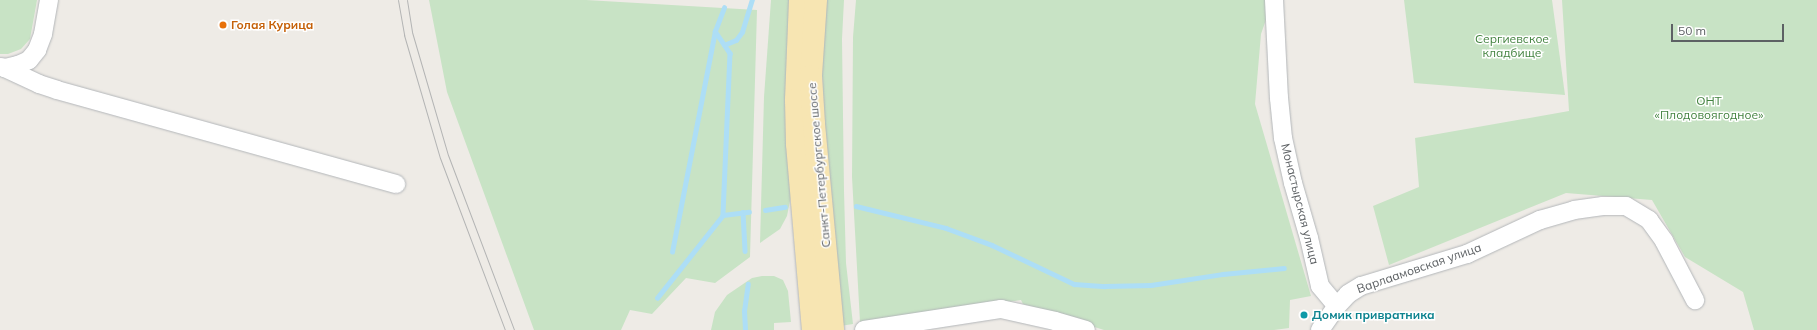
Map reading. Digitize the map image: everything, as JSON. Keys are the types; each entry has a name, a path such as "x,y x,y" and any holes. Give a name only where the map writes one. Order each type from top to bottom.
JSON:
{"main road":[{"name":"Санкт-Петербургское шоссе","path":"800,0 796,100 797,144 813,330"},
{"name":"Санкт-Петербургское шоссе","path":"816,0 811,76 833,330"}],"street":[{"path":"2,67 29,60 37,50 44,29 49,0"},
{"name":"Монастырская улица","path":"1274,0 1279,98 1283,138 1291,176 1320,286 1336,306"},
{"path":"2,67 39,84 57,90 396,184"},
{"name":"Варлаамовская улица","path":"1320,330 1336,306 1348,294 1361,286 1467,254 1540,220 1574,210 1603,206 1626,206 1649,220 1664,241 1695,300"},
{"path":"864,330 1001,309 1055,321 1086,330"}],"green space":[{"path":"0,0 37,0 30,39 21,49 8,54 0,54"},
{"path":"429,0 586,0 757,10 750,257 715,283 686,278 652,314 630,310 621,330 534,330 447,92"},
{"path":"771,0 791,0 792,191 787,216 780,229 760,243 764,97"},
{"path":"824,0 844,0 842,39 846,263 853,324 840,326 831,240 821,58"},
{"path":"856,0 1269,0 1270,8 1261,34 1255,104 1311,296 1290,300 1289,328 1274,330 1104,330 1023,304 1021,300 860,322 852,177 853,37"},
{"name":"Сергиевское кладбище","path":"1404,0 1552,0 1565,95 1414,83"},
{"name":"ОНТ «Плодовоягодное»","path":"1562,0 1817,0 1817,330 1754,330 1743,292 1685,257 1652,200 1566,193 1389,265 1373,206 1419,187 1415,138 1569,111"},
{"path":"774,276 783,280 788,291 791,322 774,323 774,330 711,330 715,312 727,295 752,278"}],"waterway":[{"path":"724,45 736,40 742,32 752,0"},
{"path":"672,252 715,31 724,8"},
{"path":"715,31 730,53 723,215"},
{"path":"856,206 946,228 992,245 1074,284 1105,286 1151,285 1223,274 1284,268"},
{"path":"765,210 785,207"},
{"path":"743,212 745,251"},
{"path":"657,298 723,215 749,212"},
{"path":"745,330 744,311 748,284"}],"tram line":[{"path":"398,0 404,35 440,158 505,330"},
{"path":"407,0 412,32 448,155 514,330"}],"place":[{"name":"Голая Курица","path":"223,25"},
{"name":"Домик привратника","path":"1304,315"}]}
